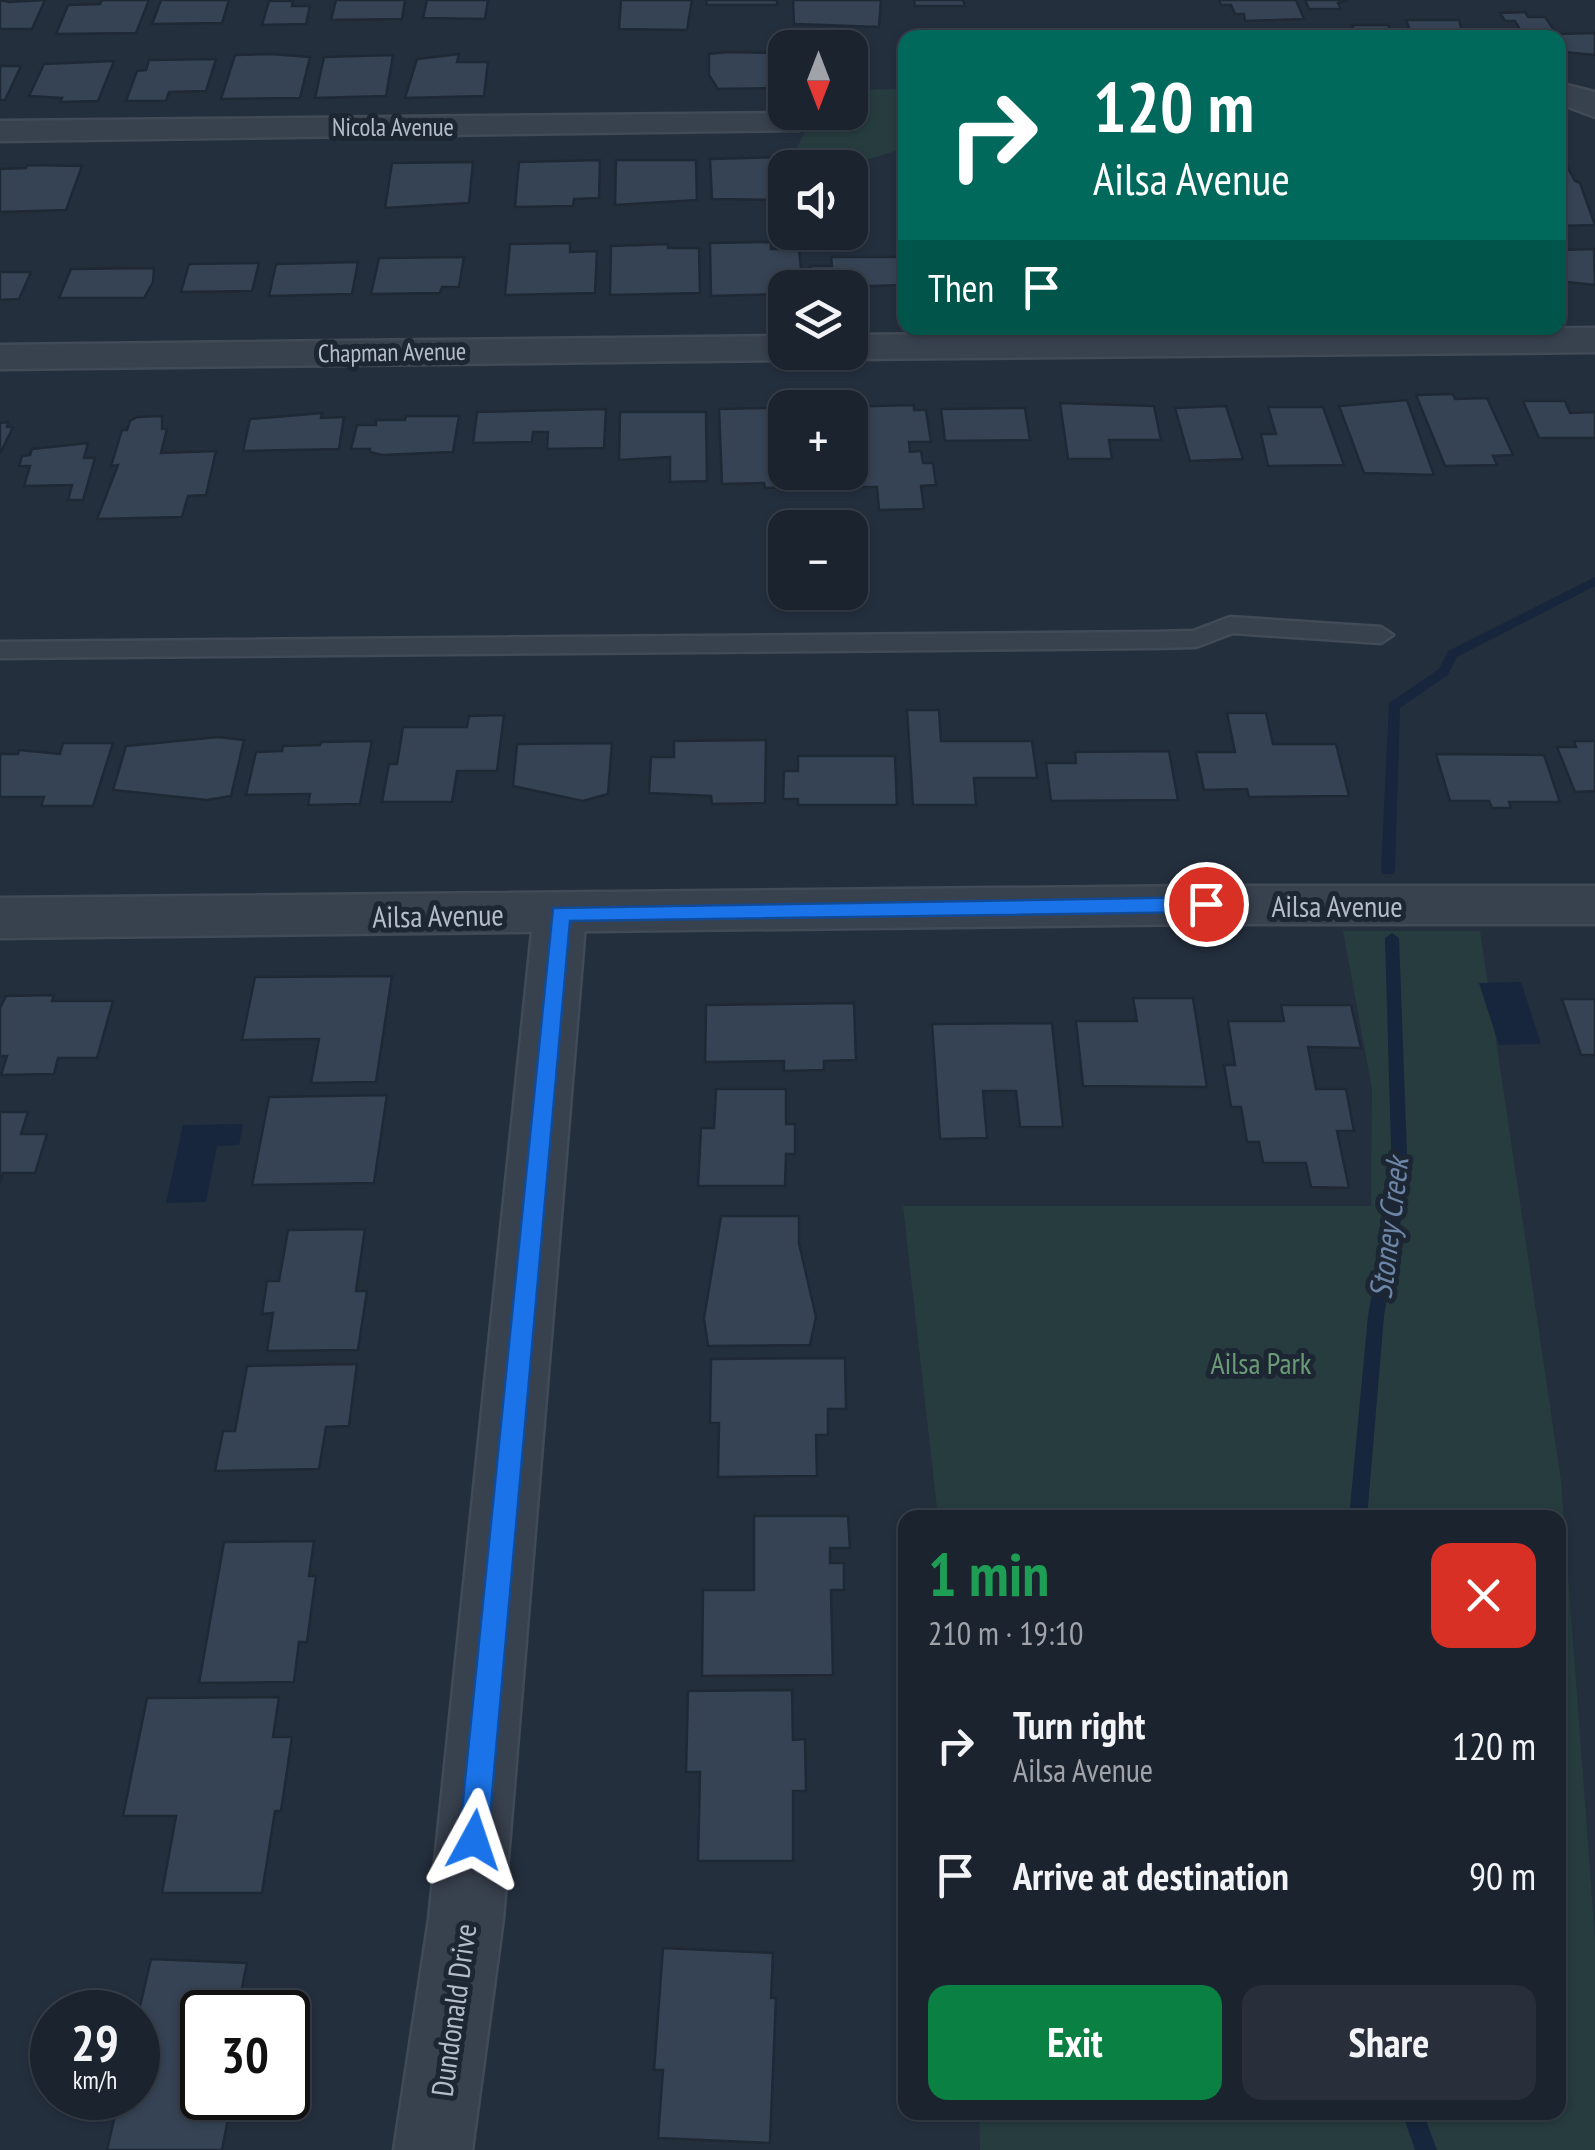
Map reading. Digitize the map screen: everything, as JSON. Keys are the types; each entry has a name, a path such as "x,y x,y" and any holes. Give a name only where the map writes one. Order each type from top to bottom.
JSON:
{"street":[{"path":"1566,95 1595,106"},
{"name":"Nicola Avenue","path":"0,131 768,123"},
{"path":"868,347 1595,340"},
{"name":"Chapman Avenue","path":"0,357 768,348"},
{"name":"Ailsa Avenue","path":"0,918 1206,904 1595,905"},
{"name":"Dundonald Drive","path":"433,2150 466,1919 560,914"}],"lane":[{"path":"0,650 1182,639 1230,625 1381,635"}],"green space":[{"path":"898,89 898,150 868,159 868,150 796,150 806,130 868,130 868,90"},
{"name":"Ailsa Park","path":"1343,931 1480,931 1563,1510 937,1510 903,1206 1371,1206 1372,1089"},
{"name":"Ailsa Park","path":"1566,1548 1595,1938 1595,2150 980,2150 979,2120 1566,2120"}],"water":[{"path":"1521,982 1541,1044 1499,1045 1479,983"},
{"path":"243,1124 239,1145 217,1146 206,1202 166,1203 183,1125"}],"building":[{"path":"0,0 45,0 32,29 0,29"},
{"path":"102,0 149,0 136,33 56,34 68,5 100,4"},
{"path":"161,0 229,0 222,23 152,24"},
{"path":"336,0 405,0 402,19 331,20"},
{"path":"427,0 488,0 485,19 423,18"},
{"path":"621,0 692,0 687,30 619,29"},
{"path":"706,0 777,0 777,5 707,5"},
{"path":"793,0 881,0 879,27 794,24"},
{"path":"914,0 963,0 965,6 915,6"},
{"path":"1219,0 1296,0 1304,19 1245,21 1244,14 1235,14 1231,5 1221,5"},
{"path":"1305,0 1348,0 1338,3 1341,9 1309,9"},
{"path":"269,1 310,6 306,24 262,25"},
{"path":"1525,12 1528,17 1545,17 1554,30 1520,30 1515,21 1505,21 1500,13"},
{"path":"1406,20 1459,20 1462,30 1410,30"},
{"path":"1352,25 1388,25 1391,30 1354,30"},
{"path":"1595,33 1595,55 1566,52 1566,34"},
{"path":"768,53 768,88 718,89 709,75 709,54"},
{"path":"459,54 457,62 488,62 484,96 405,98 417,59"},
{"path":"235,55 310,57 300,98 221,99"},
{"path":"393,55 386,96 315,98 324,57"},
{"path":"216,59 206,91 169,92 166,101 126,101 137,71 146,70 149,60"},
{"path":"114,61 98,101 60,102 62,98 29,96 44,64"},
{"path":"0,66 21,66 5,100 0,100"},
{"path":"768,157 768,200 712,199 710,159"},
{"path":"600,160 599,198 574,199 573,206 515,207 519,162"},
{"path":"616,160 696,160 697,200 615,205"},
{"path":"473,162 469,203 385,208 392,163"},
{"path":"27,165 82,166 66,210 0,212 0,169"},
{"path":"1566,168 1580,183 1595,225 1566,226"},
{"path":"768,242 768,250 799,250 801,270 768,270 768,294 711,296 710,243"},
{"path":"570,243 570,252 597,251 595,293 505,295 510,244"},
{"path":"668,244 668,248 699,248 700,293 610,295 611,246"},
{"path":"1594,249 1595,285 1566,282 1566,250"},
{"path":"464,257 459,287 442,287 440,293 371,294 379,258"},
{"path":"831,257 898,257 898,285 868,286 868,270 810,270 810,266 832,266"},
{"path":"358,262 352,294 269,296 276,264"},
{"path":"259,263 252,291 181,292 189,264"},
{"path":"154,268 153,282 144,298 59,298 71,269"},
{"path":"0,272 31,272 19,299 0,300"},
{"path":"1453,394 1455,399 1487,398 1513,455 1493,456 1497,465 1445,466 1416,395"},
{"path":"1407,400 1434,475 1364,473 1339,406"},
{"path":"1523,401 1565,401 1570,413 1595,412 1595,438 1539,438"},
{"path":"1060,403 1154,406 1161,440 1109,440 1112,459 1068,459"},
{"path":"914,405 914,410 926,410 931,442 909,442 910,452 921,451 923,463 933,463 936,485 921,486 924,509 879,510 877,487 868,487 868,406"},
{"path":"1226,406 1243,459 1190,461 1175,408"},
{"path":"1268,407 1323,407 1344,465 1268,466 1261,434 1276,434"},
{"path":"768,408 768,488 764,483 722,484 719,409"},
{"path":"1025,408 1030,440 945,441 941,409"},
{"path":"606,409 604,448 547,449 548,432 533,432 532,442 473,443 477,412"},
{"path":"620,412 706,412 707,481 670,482 670,457 619,460"},
{"path":"322,413 321,418 344,417 339,449 243,451 250,419"},
{"path":"162,416 162,429 167,429 161,453 216,451 206,495 188,496 182,517 97,519 118,465 111,466 122,430 127,430 130,421 137,417"},
{"path":"406,416 459,416 453,452 382,455 370,449 351,449 357,425 376,425 376,420 405,420"},
{"path":"8,422 7,427 13,427 0,454 0,423"},
{"path":"88,443 84,458 95,458 83,500 68,500 72,485 24,486 30,466 19,466 22,456 30,455 32,449"},
{"path":"907,710 939,710 941,741 1032,741 1037,778 974,778 976,805 913,805"},
{"path":"1227,713 1266,713 1273,744 1336,744 1349,796 1249,797 1247,789 1204,790 1196,752 1235,752"},
{"path":"504,715 497,771 457,771 452,802 382,802 389,764 397,764 403,727 467,727 469,716"},
{"path":"218,737 244,740 231,796 207,800 113,790 126,746"},
{"path":"766,740 765,803 712,804 711,796 649,793 651,757 674,757 674,741"},
{"path":"372,741 360,804 308,805 310,794 246,795 256,752 321,742"},
{"path":"1574,741 1595,741 1595,791 1575,792 1557,747 1576,747"},
{"path":"63,743 113,743 93,806 41,806 44,797 0,797 0,754 18,754 19,750 60,754"},
{"path":"612,743 608,794 583,801 513,786 517,744"},
{"path":"1169,751 1178,800 1051,801 1046,763 1076,763 1075,752"},
{"path":"1436,754 1544,755 1560,802 1509,802 1511,808 1492,808 1489,801 1450,801"},
{"path":"798,756 895,756 897,805 798,805 798,799 783,799 784,771 798,771"},
{"path":"392,976 376,1082 311,1083 319,1039 242,1040 255,977"},
{"path":"54,995 52,1001 113,1001 97,1058 58,1058 54,1074 1,1075 7,1056 0,1056 0,1008 6,996"},
{"path":"1133,998 1193,998 1207,1087 1083,1086 1076,1021 1137,1021"},
{"path":"1562,999 1595,999 1595,1055 1581,1055"},
{"path":"854,1003 856,1060 824,1061 824,1070 784,1071 784,1061 705,1062 706,1005"},
{"path":"1281,1005 1351,1005 1361,1048 1308,1047 1316,1089 1346,1089 1354,1131 1337,1131 1349,1188 1311,1187 1306,1163 1263,1163 1259,1142 1247,1142 1241,1107 1231,1107 1224,1065 1235,1065 1228,1021 1284,1021"},
{"path":"1052,1023 1063,1127 1020,1127 1016,1091 983,1091 987,1138 940,1139 932,1024"},
{"path":"716,1089 786,1089 786,1124 795,1124 795,1154 786,1154 785,1186 698,1186 701,1128 714,1128"},
{"path":"387,1095 374,1183 252,1185 269,1097"},
{"path":"0,1112 28,1112 21,1134 47,1134 35,1173 3,1173 0,1184"},
{"path":"721,1216 799,1216 799,1243 816,1317 810,1345 708,1346 704,1318"},
{"path":"365,1229 356,1291 367,1291 358,1350 267,1351 273,1313 262,1314 267,1281 279,1281 288,1230"},
{"path":"845,1358 846,1409 828,1409 828,1435 816,1435 817,1476 718,1477 719,1423 710,1423 711,1359"},
{"path":"357,1364 349,1426 326,1427 319,1469 215,1471 223,1431 235,1431 247,1366"},
{"path":"754,1516 848,1516 850,1548 830,1548 830,1563 844,1563 844,1590 831,1590 833,1675 702,1676 703,1590 754,1590"},
{"path":"314,1541 309,1576 316,1576 307,1642 299,1642 294,1682 199,1683 224,1542"},
{"path":"792,1690 793,1740 805,1739 806,1791 793,1791 793,1861 698,1861 700,1772 686,1772 688,1691"},
{"path":"279,1697 273,1737 292,1737 281,1811 275,1811 262,1893 162,1893 176,1816 123,1816 147,1698"},
{"path":"663,1948 773,1953 771,1998 776,1998 770,2143 658,2138 663,2070 654,2070"},
{"path":"151,1959 247,1963 241,1990 180,1990 180,2120 228,2120 222,2150 107,2150 114,2120 160,2120 160,1990 144,1990"}],"waterway":[{"name":"Stoney Creek","path":"1388,870 1394,706 1444,672 1452,654 1595,581"},
{"name":"Stoney Creek","path":"1359,1510 1376,1316 1400,1180 1392,938"},
{"name":"Stoney Creek","path":"1415,2120 1426,2150"}],"route":[{"path":"474,1840 560,914 1206,904"}]}
